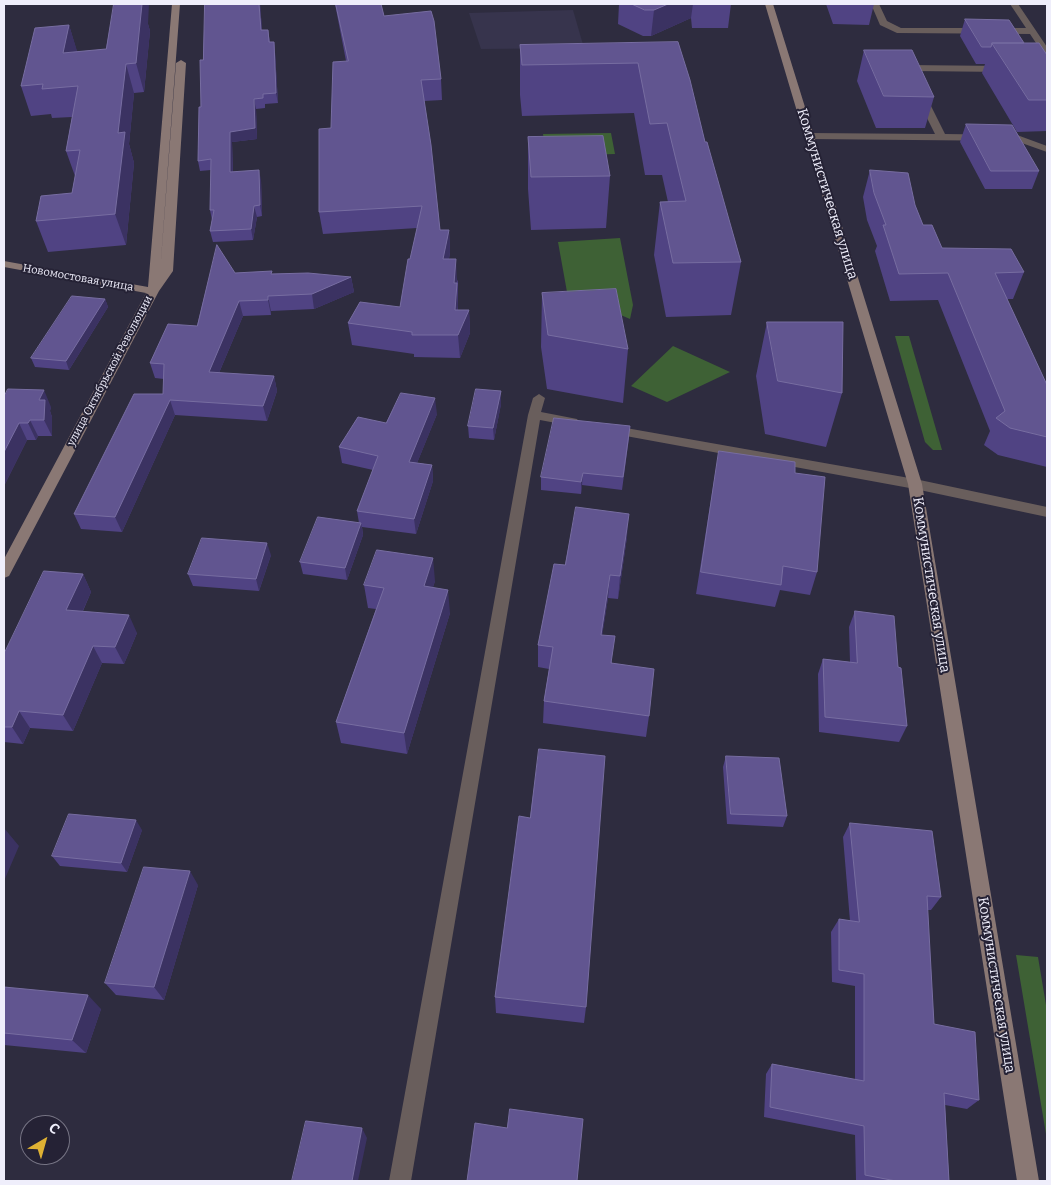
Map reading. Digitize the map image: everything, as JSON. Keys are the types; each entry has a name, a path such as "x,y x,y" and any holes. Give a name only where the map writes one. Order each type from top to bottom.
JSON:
{"street":[{"name":"улица Октябрьской Революции","path":"4,572 152,290 176,4"},
{"path":"152,290 167,271 185,4"},
{"name":"Коммунистическая улица","path":"769,4 915,484 1028,1181"},
{"path":"875,4 883,23 900,30 1033,31"},
{"path":"1014,4 1047,53"},
{"path":"941,137 907,68 1010,69"},
{"path":"809,136 1017,138 1047,149"},
{"name":"Новомостовая улица","path":"4,264 152,290"},
{"path":"400,1181 534,415 539,398"},
{"path":"534,415 915,484 1047,512"}],"shaded area":[{"path":"573,10 584,48 481,49 469,13"}],"green space":[{"path":"611,133 615,154 546,156 543,134"},
{"path":"620,238 633,305 630,319 567,292 558,242"},
{"path":"895,336 909,336 942,450 933,450 925,442"},
{"path":"673,346 730,372 667,402 631,386"},
{"path":"1016,955 1038,957 1047,1011 1047,1140"}],"building":[{"path":"114,4 142,4 136,63 126,64 118,133 125,132 115,214 36,221 41,196 72,193 80,150 66,151 78,86 42,89 43,84 21,86 35,28 69,25 63,53 106,49"},
{"path":"205,4 259,4 261,30 268,30 269,42 274,42 276,93 263,94 263,98 254,99 255,128 230,132 230,172 259,170 260,205 254,206 251,229 210,231 214,210 210,210 211,159 198,161 199,107 201,107 200,60 203,60"},
{"path":"336,4 381,4 384,16 431,11 434,21 441,79 421,80 431,145 440,230 449,230 443,259 456,259 454,283 457,283 455,310 469,310 458,335 412,335 412,332 348,323 360,302 400,307 408,259 410,259 422,206 319,212 319,129 331,128 333,62 348,61"},
{"path":"632,4 668,4 654,10 645,10"},
{"path":"965,19 1009,20 1024,43 992,43 991,47 982,47"},
{"path":"678,42 690,80 705,142 707,142 741,262 673,263 660,202 686,201 667,123 650,124 638,63 522,65 520,45"},
{"path":"992,43 1039,43 1047,55 1047,100 1029,100"},
{"path":"864,50 912,50 934,97 884,96"},
{"path":"966,124 1012,125 1039,171 991,171"},
{"path":"603,136 610,176 531,177 528,137"},
{"path":"870,170 908,173 915,205 923,225 932,225 942,248 1011,249 1024,272 995,273 1047,385 1047,437 1010,428 996,418 1005,411 948,273 899,274 883,225 886,225 874,193"},
{"path":"217,245 235,273 272,271 271,274 308,273 351,277 312,294 268,296 268,300 239,301 209,372 274,376 263,406 170,400 115,517 74,514 134,394 163,394 164,364 150,363 168,324 197,326"},
{"path":"616,289 628,349 548,335 542,293"},
{"path":"72,296 105,299 66,361 31,358"},
{"path":"767,322 843,322 842,393 778,381"},
{"path":"8,389 44,390 39,400 45,400 44,420 30,420 28,423 19,423 4,452 4,397"},
{"path":"476,389 501,391 493,428 468,426"},
{"path":"401,393 435,398 409,462 432,465 414,519 357,511 378,456 339,447 358,417 386,423"},
{"path":"554,418 630,426 623,477 583,473 581,482 541,477"},
{"path":"719,451 795,462 795,473 825,477 817,572 783,566 781,585 701,572"},
{"path":"576,507 629,514 620,576 610,575 601,635 615,636 611,663 654,669 649,716 544,701 553,647 538,645 554,564 565,565"},
{"path":"318,517 361,523 345,568 300,562"},
{"path":"202,538 267,543 256,579 188,574"},
{"path":"377,550 433,558 424,586 448,590 404,733 336,722 384,588 364,585"},
{"path":"44,571 83,574 66,610 129,615 115,647 93,646 63,715 19,711 12,727 4,727 4,654"},
{"path":"855,611 894,616 898,667 901,668 907,726 825,717 823,659 857,663"},
{"path":"539,749 605,756 586,1007 495,997 519,816 530,818"},
{"path":"726,756 779,758 787,816 731,814"},
{"path":"69,814 136,820 121,863 52,856"},
{"path":"850,823 932,831 941,897 927,896 934,1024 975,1032 979,1100 944,1093 949,1181 896,1181 865,1175 864,1126 770,1107 772,1064 864,1081 864,974 839,970 839,919 859,922"},
{"path":"144,867 190,871 154,987 105,983"},
{"path":"4,987 88,995 72,1040 4,1033"},
{"path":"510,1109 583,1119 577,1181 467,1181 475,1123 507,1128"},
{"path":"306,1121 362,1128 352,1181 292,1181"}]}
